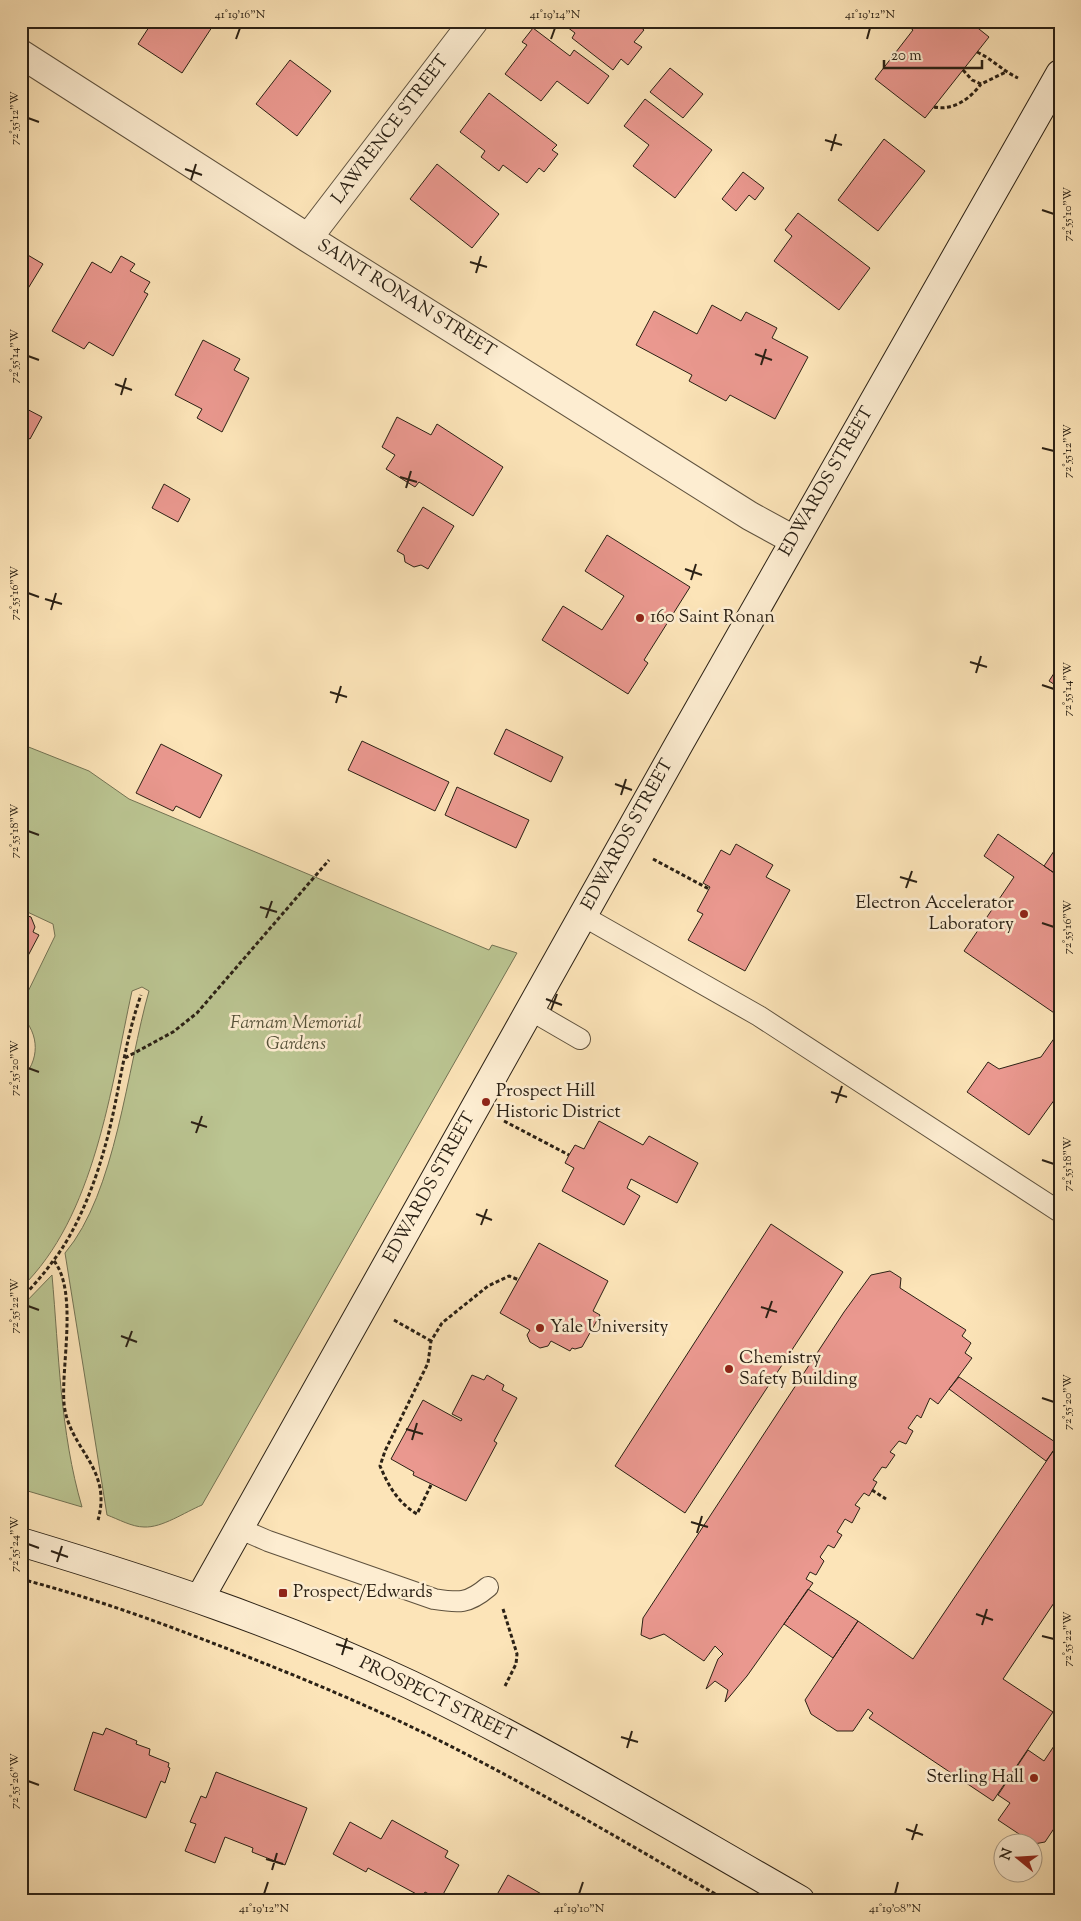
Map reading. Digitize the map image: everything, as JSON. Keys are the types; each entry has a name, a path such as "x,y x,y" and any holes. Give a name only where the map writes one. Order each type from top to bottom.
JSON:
{"main road":[{"name":"LAWRENCE STREET","path":"308,238 474,21"},
{"name":"SAINT RONAN STREET","path":"21,54 308,238 750,516 794,540"},
{"name":"EDWARDS STREET","path":"200,1598 794,540 1060,74"},
{"name":"PROSPECT STREET","path":"21,1542 148,1580 200,1598 351,1658 412,1685 541,1752 800,1900"}],"lane":[{"path":"583,916 759,1016 1060,1212"},
{"path":"530,1010 580,1039"},
{"path":"238,1528 294,1550 434,1599 456,1603 474,1599 488,1587"}],"path":[{"path":"977,52 993,60 1006,72 1018,78"},
{"path":"963,70 972,80 981,84"},
{"path":"934,107 943,109 959,104 974,94 981,84 1006,72"},
{"path":"653,858 709,889"},
{"path":"124,1059 173,1032 197,1013 329,860"},
{"path":"21,1299 54,1261 70,1235 104,1150 130,1025 141,994"},
{"path":"21,1026 27,1038 28,1046 21,1067"},
{"path":"504,1121 569,1155"},
{"path":"54,1261 60,1269 63,1278 66,1320 64,1404 68,1423 96,1472 102,1496 98,1520"},
{"path":"431,1485 417,1514 408,1508 388,1486 380,1466 385,1451 428,1363 431,1341 442,1323 488,1286 509,1276 518,1280"},
{"path":"394,1320 431,1341"},
{"path":"872,1490 886,1499"},
{"path":"21,1580 109,1605 187,1633 264,1662 357,1702 513,1779 726,1900"},
{"path":"488,1587 502,1606 517,1654 516,1664 505,1686"}],"green space":[{"name":"Farnam Memorial Gardens","path":"21,744 89,771 129,799 489,950 492,945 517,953 202,1505 151,1527 135,1526 107,1515 65,1253 82,1228 97,1198 108,1164 149,991 142,987 132,991 107,1108 83,1188 67,1225 46,1259 21,1288 21,1080 32,1064 35,1048 32,1031 21,1015 21,1006 55,936 53,924 21,909"},
{"path":"52,1275 65,1421 69,1450 82,1507 21,1489 21,1307"}],"building":[{"path":"153,21 216,21 182,73 138,44"},
{"path":"559,21 633,21 644,30 634,42 642,47 628,65 621,59 613,70 572,38 575,33"},
{"path":"912,21 969,21 989,37 925,118 875,79 913,30 908,26"},
{"path":"533,28 570,56 574,50 609,76 588,104 557,81 541,101 505,74 527,45 522,42"},
{"path":"290,60 331,91 297,136 256,104"},
{"path":"670,68 703,94 683,118 650,92"},
{"path":"489,93 557,145 552,150 558,154 544,172 539,168 527,183 503,165 499,171 481,157 485,151 460,132"},
{"path":"645,99 712,150 675,198 633,166 649,145 624,126"},
{"path":"884,139 925,171 878,231 838,200"},
{"path":"437,164 499,214 472,248 410,199"},
{"path":"743,172 764,188 755,200 749,195 736,211 722,199"},
{"path":"798,213 870,268 839,310 774,261 792,236 785,230"},
{"path":"21,236 28,240 21,250"},
{"path":"21,251 43,264 21,300"},
{"path":"121,256 135,264 130,271 150,282 144,292 148,294 113,356 89,342 84,349 52,331 92,262 111,273"},
{"path":"712,305 741,321 746,312 777,328 772,338 808,357 775,419 730,395 726,401 689,381 692,375 636,345 654,311 697,334"},
{"path":"203,340 240,359 234,370 249,378 222,432 197,418 202,409 175,395"},
{"path":"21,406 42,417 30,439 23,435 21,439"},
{"path":"397,417 431,435 437,424 503,467 473,516 419,482 415,487 386,469 395,455 382,447"},
{"path":"164,484 190,499 178,522 152,508"},
{"path":"423,507 454,526 428,569 421,565 414,567 405,562 404,555 397,551"},
{"name":"160 Saint Ronan","path":"607,535 690,587 644,660 648,663 628,694 542,640 563,606 602,630 624,596 585,571"},
{"path":"1060,664 1060,688 1049,681"},
{"path":"506,729 563,757 551,782 494,754"},
{"path":"362,741 449,782 435,811 348,770"},
{"path":"161,744 222,775 200,818 176,806 173,811 136,793"},
{"path":"457,787 529,820 516,848 445,815"},
{"name":"Electron Accelerator Laboratory","path":"998,834 1060,877 1060,1017 964,951 1014,877 984,856"},
{"path":"1060,842 1060,877 1044,866"},
{"path":"736,844 773,865 766,877 790,890 745,971 688,940 703,914 697,911 710,887 703,883 721,850 730,855"},
{"path":"21,914 31,917 35,927 33,932 39,935 21,969"},
{"path":"1060,1030 1060,1092 1029,1135 967,1092 988,1062 999,1069 1041,1057"},
{"path":"599,1121 643,1145 649,1136 698,1163 677,1203 631,1179 627,1188 640,1196 624,1225 562,1191 574,1168 565,1163 569,1155 575,1145 584,1149"},
{"name":"Chemistry Safety Building","path":"771,1224 843,1272 685,1513 615,1466"},
{"path":"539,1243 608,1281 593,1311 600,1315 582,1347 572,1348 570,1351 551,1341 548,1346 540,1348 530,1342 527,1335 530,1330 500,1313"},
{"path":"890,1271 901,1278 900,1288 966,1330 962,1336 971,1343 965,1353 972,1358 938,1404 930,1398 921,1418 917,1415 908,1428 913,1431 906,1444 899,1441 890,1452 895,1455 886,1468 882,1467 873,1480 877,1482 869,1496 864,1493 855,1505 860,1508 852,1523 845,1519 837,1532 842,1535 834,1548 828,1545 820,1557 824,1561 816,1575 810,1572 806,1579 813,1583 747,1676 725,1702 728,1690 715,1681 706,1689 718,1659 723,1654 715,1646 704,1661 664,1634 650,1639 641,1635 643,1618 844,1312 871,1275"},
{"path":"472,1375 484,1380 487,1375 504,1385 502,1390 517,1398 494,1441 497,1443 466,1501 413,1475 414,1472 391,1459 423,1400 461,1421 462,1419 452,1414"},
{"path":"959,1377 1058,1444 1046,1461 949,1389"},
{"path":"1060,1441 1060,1594 1003,1679 1053,1712 993,1801 869,1718 873,1713 868,1709 853,1731 837,1731 811,1714 805,1700 858,1621 913,1659"},
{"path":"808,1589 858,1621 833,1658 784,1624"},
{"path":"106,1728 137,1741 136,1744 150,1749 149,1755 169,1763 168,1767 170,1768 165,1783 161,1781 146,1818 74,1790 93,1732 103,1735"},
{"name":"Sterling Hall","path":"1060,1737 1060,1826 1057,1824 1044,1842 1044,1834 1019,1834 998,1820 1010,1803 998,1795 1028,1750 1044,1761"},
{"path":"216,1772 307,1808 285,1865 252,1852 253,1848 225,1837 215,1863 185,1851 196,1824 190,1822 201,1796 206,1798"},
{"path":"392,1820 448,1851 445,1857 459,1865 440,1900 425,1892 422,1897 368,1868 366,1872 333,1854 350,1822 381,1839"},
{"path":"508,1875 552,1900 494,1900"}],"place":[{"name":"160 Saint Ronan","path":"640,618"},
{"name":"Electron Accelerator Laboratory","path":"1024,914"},
{"name":"Prospect Hill Historic District","path":"486,1102"},
{"name":"Yale University","path":"540,1328"},
{"name":"Chemistry Safety Building","path":"729,1369"},
{"name":"Prospect/Edwards","path":"283,1593"},
{"name":"Sterling Hall","path":"1034,1778"}]}
